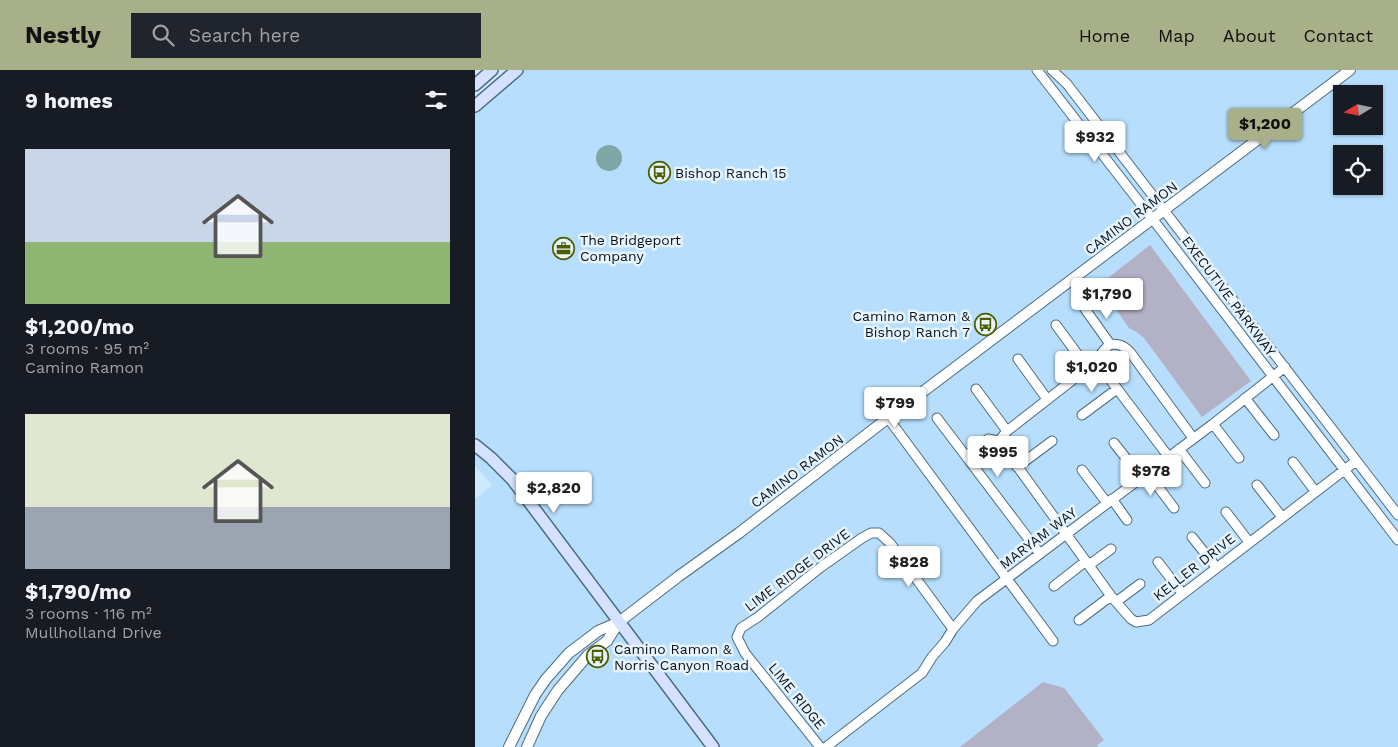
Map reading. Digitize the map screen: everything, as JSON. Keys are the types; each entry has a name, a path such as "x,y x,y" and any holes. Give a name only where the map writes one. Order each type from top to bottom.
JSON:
{"main road":[{"path":"475,85 492,70"},
{"path":"475,106 517,70"},
{"path":"475,445 512,479 713,747"}],"street":[{"name":"EXECUTIVE PARKWAY","path":"1037,70 1398,540"},
{"name":"EXECUTIVE PARKWAY","path":"1052,70 1067,84 1398,515"},
{"name":"CAMINO RAMON","path":"509,747 535,695 546,679 569,653 598,631 619,622 739,533 888,418 1350,70"},
{"path":"1085,310 1110,344"},
{"path":"1057,325 1093,369 1106,374 1168,456"},
{"path":"966,456 988,439 999,441 1007,431 1079,375 1093,369 1102,352 1110,344 1124,346 1130,352 1193,438"},
{"path":"1018,359 1047,400"},
{"name":"MARYAM WAY","path":"825,747 922,673 953,628 977,601 1213,424 1285,367"},
{"path":"976,389 1007,431"},
{"path":"1082,415 1117,389"},
{"path":"1245,398 1274,435"},
{"path":"888,418 1053,640"},
{"path":"937,418 1040,554"},
{"path":"1213,424 1239,458"},
{"name":"KELLER DRIVE","path":"999,441 1113,599 1136,622 1149,620 1356,461"},
{"path":"1017,467 1052,441"},
{"path":"1115,443 1174,508"},
{"path":"1331,453 1343,444"},
{"path":"1179,449 1205,483"},
{"path":"1293,462 1315,491"},
{"path":"1082,470 1127,520"},
{"path":"1257,485 1281,517"},
{"path":"1226,512 1249,542"},
{"name":"LIME RIDGE DRIVE","path":"737,637 741,628 758,617 821,567 871,533 879,533 890,543 953,628"},
{"path":"1192,537 1216,567"},
{"path":"1054,586 1111,549"},
{"path":"1159,562 1182,593"},
{"path":"1079,620 1140,584"},
{"name":"CAMINO RAMON","path":"527,747 541,716 558,690 588,655 607,641 619,622"},
{"name":"LIME RIDGE","path":"737,637 749,659 820,747"}],"shaded area":[{"path":"507,70 1398,70 1398,747 475,747 475,499 492,485 475,466 475,97"},
{"path":"609,145 618,149 622,158 618,167 609,171 600,167 596,158 600,149"},
{"path":"1150,245 1251,381 1202,417 1144,338 1129,328 1099,285"},
{"path":"1043,682 1064,688 1104,740 1097,745 1098,747 960,747"}],"place":[{"name":"Bishop Ranch 15","path":"659,173"},
{"name":"The Bridgeport Company","path":"564,248"},
{"name":"Camino Ramon & Bishop Ranch 7","path":"986,324"},
{"name":"Camino Ramon & Norris Canyon Road","path":"598,657"}]}
